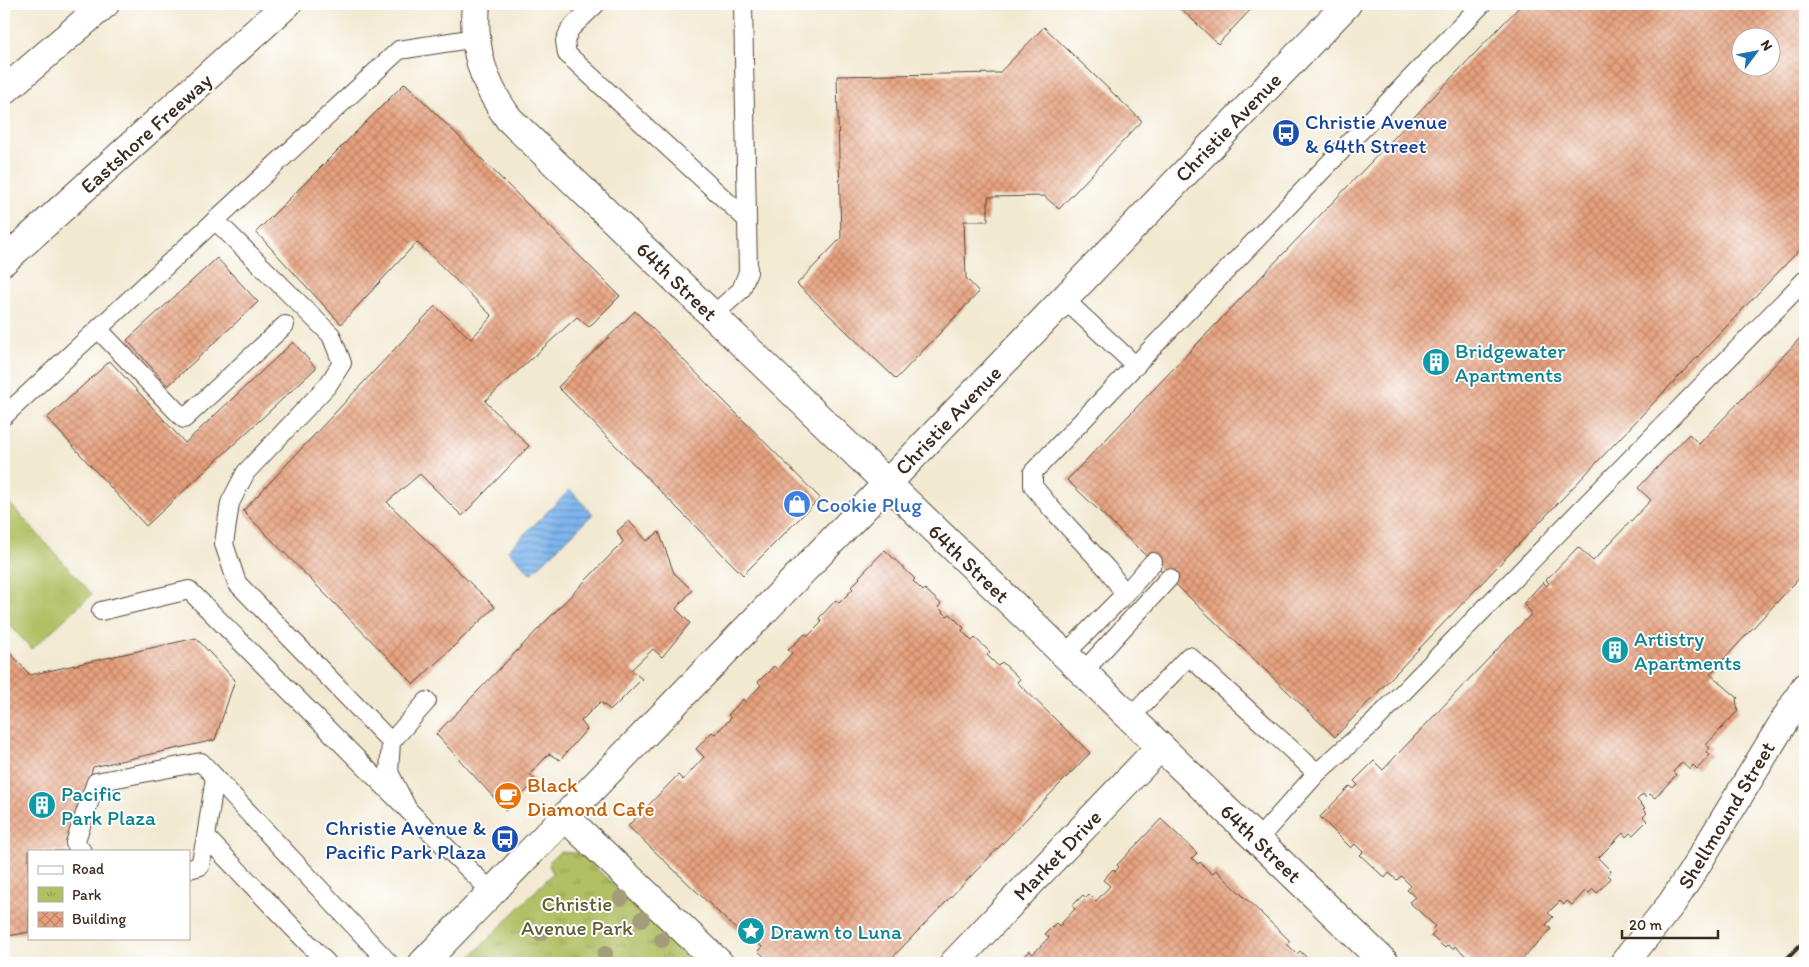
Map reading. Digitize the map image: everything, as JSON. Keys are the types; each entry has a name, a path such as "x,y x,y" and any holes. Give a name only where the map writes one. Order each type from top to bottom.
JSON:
{"main road":[{"path":"4,91 105,4"},
{"name":"Eastshore Freeway","path":"4,262 287,4"},
{"name":"64th Street","path":"476,4 475,20 478,54 490,89 510,118 712,316 1385,963"},
{"name":"Christie Avenue","path":"423,963 887,484 1347,4"},
{"name":"Shellmound Street","path":"1624,963 1666,910 1691,874 1805,687"},
{"name":"Market Drive","path":"954,963 1160,747"},
{"path":"564,817 718,963"}],"lane":[{"path":"596,4 570,29 564,41 567,54 746,220"},
{"path":"712,316 741,290 748,272 743,4"},
{"path":"1125,594 1108,570 1033,486 1033,472 1482,4"},
{"path":"4,416 399,50 476,38"},
{"path":"215,220 331,335 342,363 328,384 246,472 230,503 224,544 238,583 391,742"},
{"path":"1257,840 1317,773 1372,724 1805,280"},
{"path":"1064,299 1136,366"},
{"path":"98,329 184,419 285,325"},
{"path":"1074,663 1125,594 1153,562"},
{"path":"1074,663 1169,578"},
{"path":"101,611 190,590 492,892"},
{"path":"1130,718 1189,656 1317,773"},
{"path":"408,810 389,772 391,742 427,701"},
{"path":"75,845 96,782 201,762 388,963"},
{"path":"190,869 200,866 215,777"},
{"path":"206,837 327,963"}],"green space":[{"path":"4,497 92,594 32,649 4,619"},
{"name":"Christie Avenue Park","path":"560,852 577,853 588,860 694,963 465,963 553,873 549,866 550,860"}],"water":[{"path":"570,490 593,514 531,574 508,550"}],"building":[{"path":"1176,4 1256,4 1218,44"},
{"name":"Bridgewater Apartments","path":"1522,4 1805,4 1805,244 1335,737 1067,480"},
{"path":"1044,27 1142,121 1059,209 1044,196 988,197 988,221 964,221 966,278 979,292 896,379 797,284 841,238 837,76 999,73"},
{"path":"405,83 620,296 589,327 577,317 485,401 529,446 462,516 420,474 387,502 495,607 414,684 243,511 435,306 471,339 492,316 417,242 341,324 256,232"},
{"path":"217,258 258,302 168,386 127,340"},
{"path":"635,311 820,498 743,575 558,387"},
{"name":"Artistry Apartments","path":"1805,333 1805,572 1710,674 1738,698 1736,699 1738,711 1706,745 1710,748 1706,752 1710,755 1697,769 1693,765 1690,769 1682,762 1673,772 1676,775 1655,798 1650,794 1646,798 1643,794 1637,800 1645,808 1643,809 1647,813 1643,817 1647,821 1633,835 1630,833 1626,837 1623,833 1598,858 1611,871 1608,875 1611,878 1597,893 1593,889 1589,893 1586,890 1572,905 1567,901 1564,905 1560,901 1548,913 1553,917 1546,925 1551,929 1519,963 1474,963 1455,946 1453,949 1448,945 1445,948 1431,936 1435,932 1432,929 1435,926 1409,902 1415,897 1407,890 1411,886 1401,876 1397,880 1389,873 1385,878 1360,855 1363,852 1355,844 1351,848 1320,817 1350,786 1354,789 1358,785 1354,781 1374,761 1383,770 1532,613 1523,604 1543,582 1547,586 1549,583 1546,580 1578,547 1593,561 1651,500 1638,488 1689,434 1699,444"},
{"path":"293,342 316,368 146,526 47,418 110,361 185,443"},
{"path":"629,521 647,541 659,532 674,573 692,590 676,609 690,623 662,657 653,649 631,670 642,679 611,710 600,702 581,721 587,729 560,760 549,754 530,774 536,781 506,811 436,734 623,542 617,531"},
{"path":"885,550 915,579 913,581 923,591 925,589 941,604 938,607 947,616 950,614 964,628 962,631 972,641 975,638 990,652 987,655 998,666 1002,662 1020,679 1017,682 1090,753 887,963 771,963 758,951 762,947 743,929 740,933 628,826 678,775 683,780 704,757 696,749 712,732 715,734 731,718 728,715 743,699 745,702 761,685 758,682 774,666 777,669 792,653 788,650 805,634 808,636 822,622 819,618 836,600 839,603 853,589 851,587 859,577"},
{"name":"Pacific Park Plaza","path":"196,638 235,680 215,740 93,767 67,850 28,850 28,932 4,937 4,646 30,675"},
{"path":"1161,819 1197,853 1192,858 1198,864 1200,862 1212,874 1216,870 1290,941 1287,944 1297,954 1300,951 1312,963 1020,963 1019,961 1029,951 1033,954 1049,937 1045,934 1056,923 1059,926 1075,909 1072,906 1083,895 1086,898 1089,894 1096,901 1110,886 1103,880 1113,869 1115,872 1119,867 1117,865"}],"railway":[{"path":"1783,963 1805,940"}],"place":[{"name":"Christie Avenue & 64th Street","path":"1286,133"},
{"name":"Bridgewater Apartments","path":"1436,362"},
{"name":"Cookie Plug","path":"797,504"},
{"name":"Artistry Apartments","path":"1615,650"},
{"name":"Black Diamond Cafe","path":"508,796"},
{"name":"Pacific Park Plaza","path":"42,805"},
{"name":"Christie Avenue & Pacific Park Plaza","path":"505,839"},
{"name":"Drawn to Luna","path":"751,931"}]}
